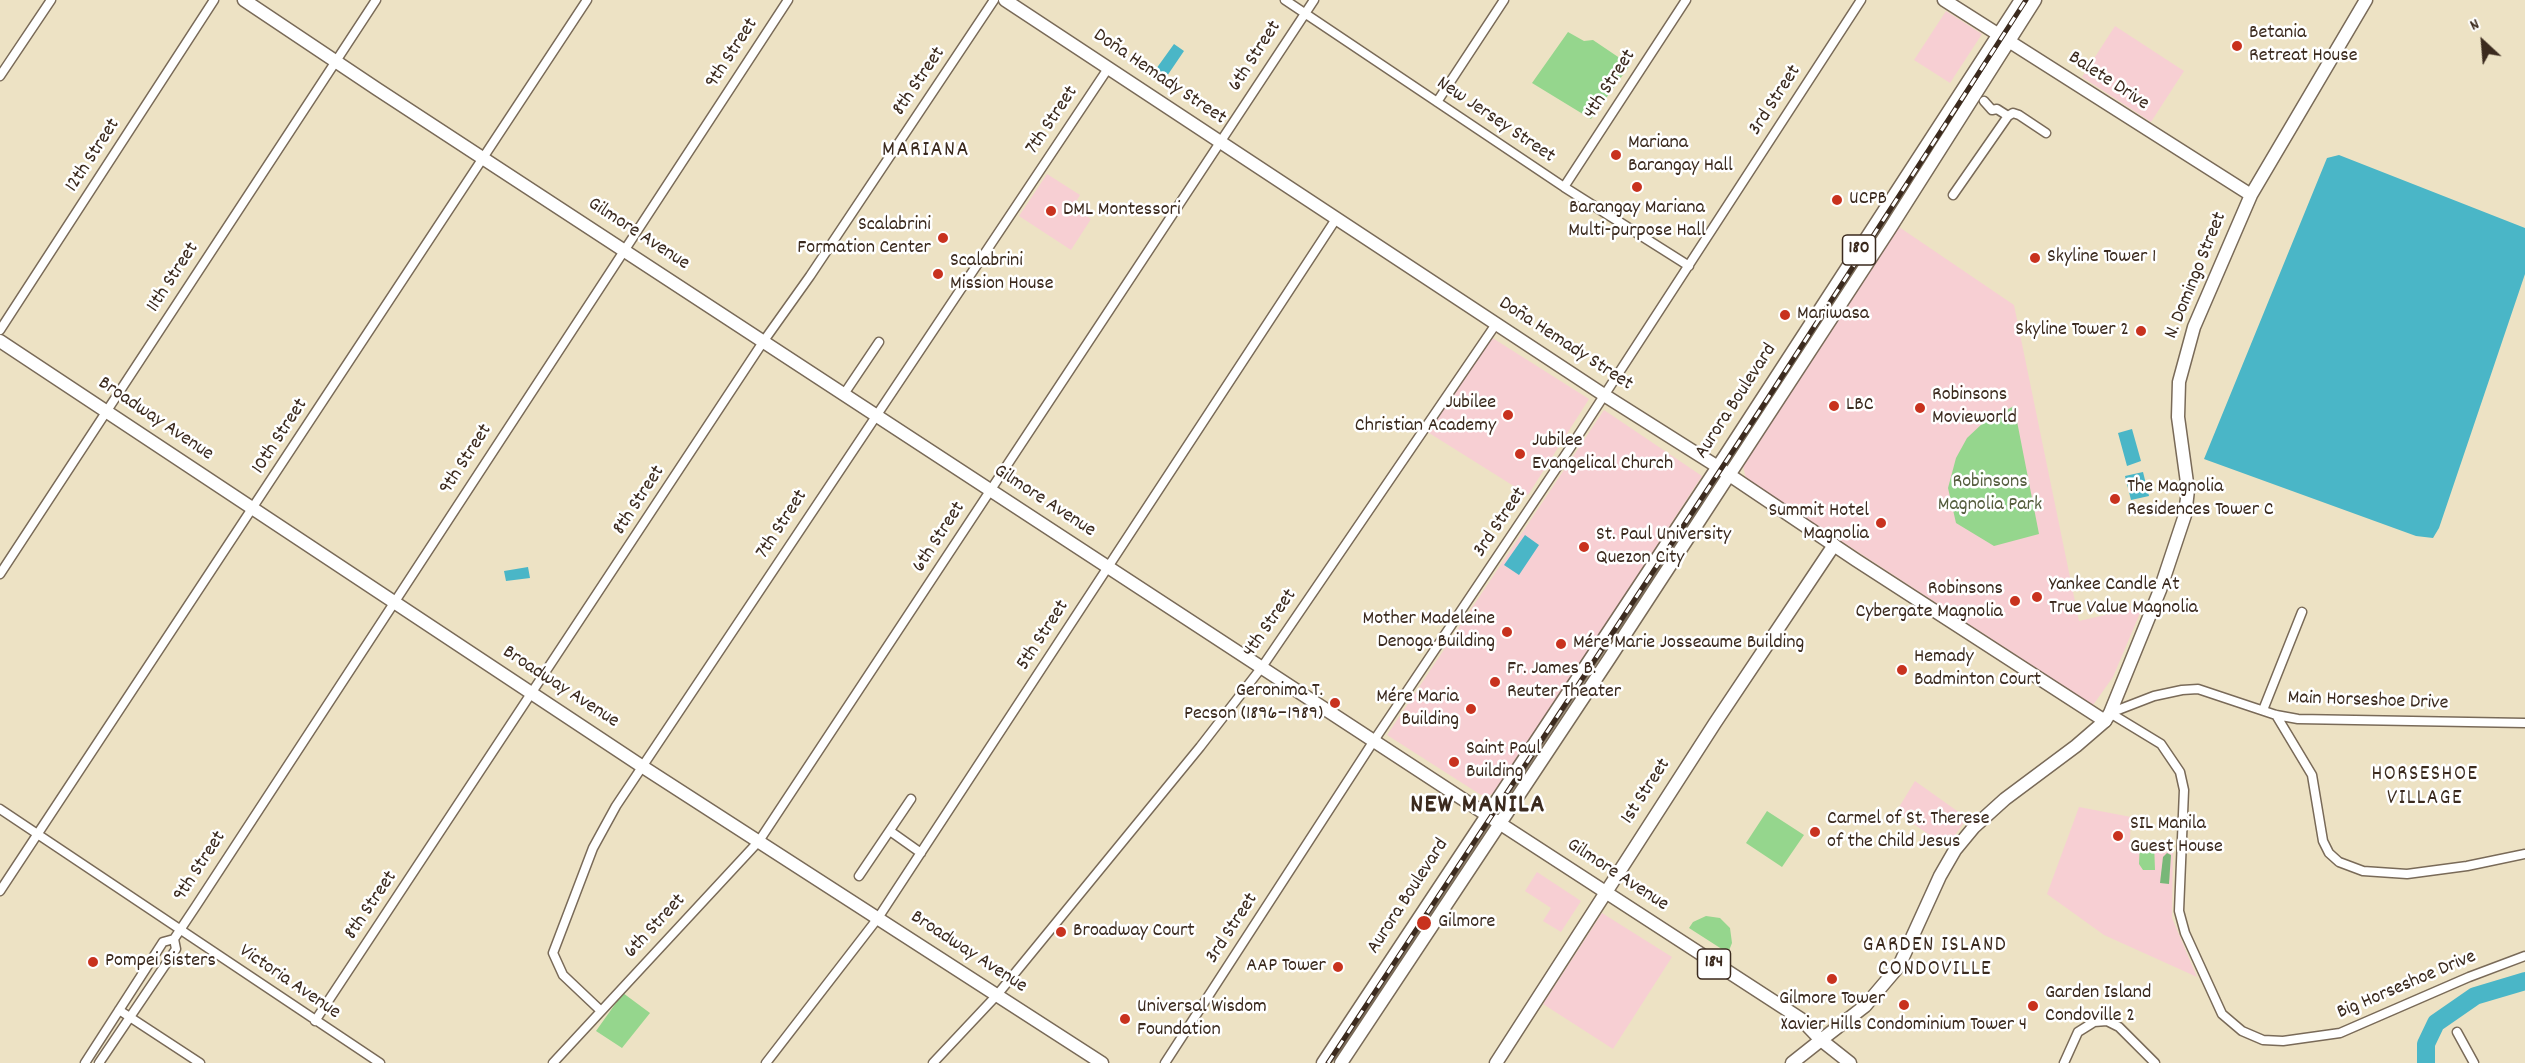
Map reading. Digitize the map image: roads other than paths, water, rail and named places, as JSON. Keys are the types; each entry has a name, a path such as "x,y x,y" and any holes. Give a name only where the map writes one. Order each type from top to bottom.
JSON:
{"main road":[{"name":"Gilmore Avenue","path":"244,0 991,492 1801,1019 1821,1040"},
{"name":"Doña Hemady Street","path":"1005,0 1834,545 2107,717"},
{"name":"Balete Drive","path":"1944,0 2251,195"},
{"name":"Aurora Boulevard","path":"1341,1063 1728,474 1979,98 2021,0"},
{"name":"Aurora Boulevard","path":"1323,1063 2004,37 2035,0"},
{"name":"N. Domingo Street","path":"1792,1063 1864,1006 1899,966 1940,876 1955,850 1974,827 2005,799 2076,746 2107,717 2160,590 2185,514 2188,490 2178,417 2179,382 2194,327 2251,195 2366,0"},
{"name":"Broadway Avenue","path":"0,341 643,766 1102,1063"},
{"name":"1st Street","path":"1496,1063 1834,545"},
{"name":"184","path":"1821,1040 1850,1063"}],"street":[{"path":"0,76 51,0"},
{"name":"12th Street","path":"0,330 214,0"},
{"name":"11th Street","path":"0,574 376,0"},
{"name":"10th Street","path":"0,891 587,0"},
{"name":"9th Street","path":"99,1063 176,949 174,939 180,929 788,0"},
{"name":"8th Street","path":"315,1021 763,342 817,266 994,0"},
{"name":"New Jersey Street","path":"1285,0 1564,187 1689,267"},
{"name":"6th Street","path":"553,1063 759,841 1314,0"},
{"path":"1437,102 1504,0"},
{"name":"4th Street","path":"1564,187 1686,0"},
{"name":"3rd Street","path":"1165,1063 1373,742 1689,267 1861,0"},
{"name":"7th Street","path":"600,1010 563,975 553,953 593,848 616,806 1109,67"},
{"path":"1979,98 1996,104 1997,109 2008,116"},
{"path":"1953,195 2008,116 2013,113 2019,115 2046,133"},
{"name":"5th Street","path":"766,1063 878,918 1336,219"},
{"name":"4th Street","path":"933,1063 997,995 1200,747 1262,667 1496,324"},
{"path":"844,394 879,342"},
{"path":"2263,710 2302,612"},
{"name":"Main Horseshoe Drive","path":"2107,717 2154,696 2198,689 2276,715 2319,719 2525,723"},
{"path":"2276,715 2312,775 2323,841 2338,862 2363,872 2407,874 2467,866 2525,854"},
{"name":"Big Horseshoe Drive","path":"2107,717 2161,744 2180,772 2184,790 2179,911 2185,933 2222,1014 2242,1031 2263,1040 2283,1041 2340,1033 2469,976 2525,956"},
{"path":"859,876 911,799"},
{"name":"Victoria Avenue","path":"0,810 380,1063"},
{"path":"890,831 921,853"},
{"name":"9th Street","path":"85,1063 163,942 174,939"},
{"path":"119,1010 200,1063"},
{"path":"2064,1063 2078,1032 2094,1022 2107,1021 2119,1027 2155,1063"},
{"path":"2457,1032 2474,1063"}],"water":[{"path":"1174,44 1184,51 1167,76 1156,69"},
{"path":"2339,155 2525,228 2525,274 2439,528 2433,538 2416,536 2204,459 2327,158"},
{"path":"2132,429 2141,461 2127,466 2118,433"},
{"path":"2143,472 2149,496 2131,500 2125,476"},
{"path":"1525,535 1539,545 1519,575 1504,565"},
{"path":"528,567 530,578 506,581 504,571"}],"waterway":[{"path":"2426,1063 2426,1044 2436,1023 2475,996 2525,981"}],"railway":[{"path":"1328,1063 1766,401 2026,0"}],"place":[{"name":"Betania Retreat House","path":"2237,46"},
{"name":"Mariana Barangay Hall","path":"1616,155"},
{"name":"Barangay Mariana Multi-purpose Hall","path":"1637,187"},
{"name":"UCPB","path":"1837,200"},
{"name":"DML Montessori","path":"1051,211"},
{"name":"Scalabrini Formation Center","path":"943,238"},
{"name":"Skyline Tower 1","path":"2035,258"},
{"name":"Scalabrini Mission House","path":"938,274"},
{"name":"Mariwasa","path":"1785,315"},
{"name":"Skyline Tower 2","path":"2141,331"},
{"name":"LBC","path":"1834,406"},
{"name":"Robinsons Movieworld","path":"1920,408"},
{"name":"Jubilee Christian Academy","path":"1508,415"},
{"name":"Jubilee Evangelical Church","path":"1520,454"},
{"name":"The Magnolia Residences Tower C","path":"2115,499"},
{"name":"Summit Hotel Magnolia","path":"1881,523"},
{"name":"St. Paul University Quezon City","path":"1584,547"},
{"name":"Yankee Candle At True Value Magnolia","path":"2037,597"},
{"name":"Robinsons Cybergate Magnolia","path":"2015,601"},
{"name":"Mother Madeleine Denoga Building","path":"1507,632"},
{"name":"Mére Marie Josseaume Building","path":"1561,644"},
{"name":"Hemady Badminton Court","path":"1902,670"},
{"name":"Fr. James B. Reuter Theater","path":"1495,682"},
{"name":"Geronima T. Pecson (1896–1989)","path":"1335,703"},
{"name":"Mére Maria Building","path":"1471,709"},
{"name":"Saint Paul Building","path":"1454,762"},
{"name":"Carmel of St. Therese of the Child Jesus","path":"1815,832"},
{"name":"SIL Manila Guest House","path":"2118,836"},
{"name":"Gilmore","path":"1424,923"},
{"name":"Broadway Court","path":"1061,932"},
{"name":"Pompei Sisters","path":"93,962"},
{"name":"AAP Tower","path":"1338,967"},
{"name":"Gilmore Tower","path":"1832,979"},
{"name":"Xavier Hills Condominium Tower 4","path":"1904,1005"},
{"name":"Garden Island Condoville 2","path":"2033,1006"},
{"name":"Universal Wisdom Foundation","path":"1125,1019"}],"district":[{"name":"MARIANA","path":"926,152"},
{"name":"HORSESHOE VILLAGE","path":"2425,788"},
{"name":"NEW MANILA","path":"1478,807"},
{"name":"GARDEN ISLAND CONDOVILLE","path":"1935,959"}],"park label":[{"name":"Robinsons Magnolia Park","path":"1990,494"}]}
